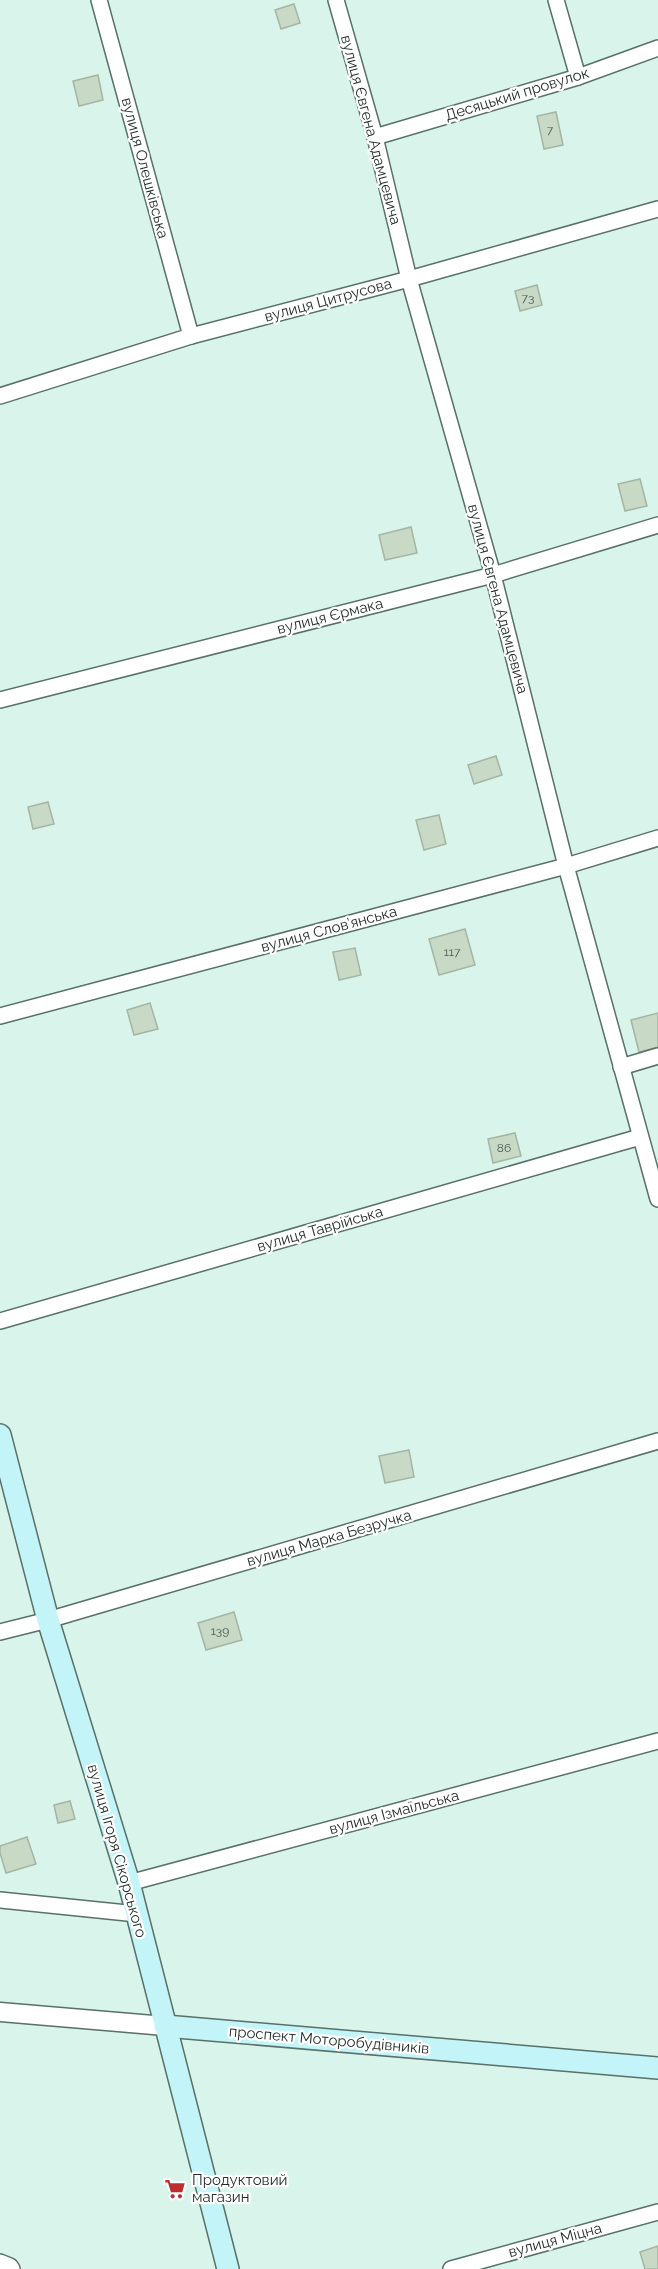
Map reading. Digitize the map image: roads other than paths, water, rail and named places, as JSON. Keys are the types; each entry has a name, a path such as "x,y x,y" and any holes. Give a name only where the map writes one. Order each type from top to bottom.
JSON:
{"main road":[{"name":"вулиця Ігоря Сікорського","path":"0,1435 48,1620 129,1883 228,2269"},
{"name":"проспект Моторобудівників","path":"165,2026 658,2068"}],"street":[{"name":"вулиця Олешківська","path":"99,0 190,336"},
{"name":"вулиця Євгена Адамцевича","path":"336,0 375,136 409,279 493,575 566,866 639,1137 658,1199"},
{"path":"556,0 578,77"},
{"name":"Десяцький провулок","path":"375,136 578,77 658,48"},
{"name":"вулиця Цитрусова","path":"0,396 190,336 409,279 658,209"},
{"name":"вулиця Єрмака","path":"0,700 493,575 658,525"},
{"name":"вулиця Слов’янська","path":"0,1017 566,866 658,838"},
{"path":"621,1067 658,1056"},
{"name":"вулиця Таврійська","path":"0,1321 639,1137"},
{"name":"вулиця Марка Безручка","path":"0,1632 48,1620 658,1441"},
{"name":"вулиця Ізмаїльська","path":"129,1883 658,1741"},
{"path":"0,1900 137,1914"},
{"name":"проспект Моторобудівників","path":"0,2012 165,2026"},
{"name":"вулиця Міцна","path":"452,2269 658,2212"},
{"path":"0,2262 10,2265 12,2269"}],"place":[{"name":"Продуктовий магазин","path":"175,2189"}]}
